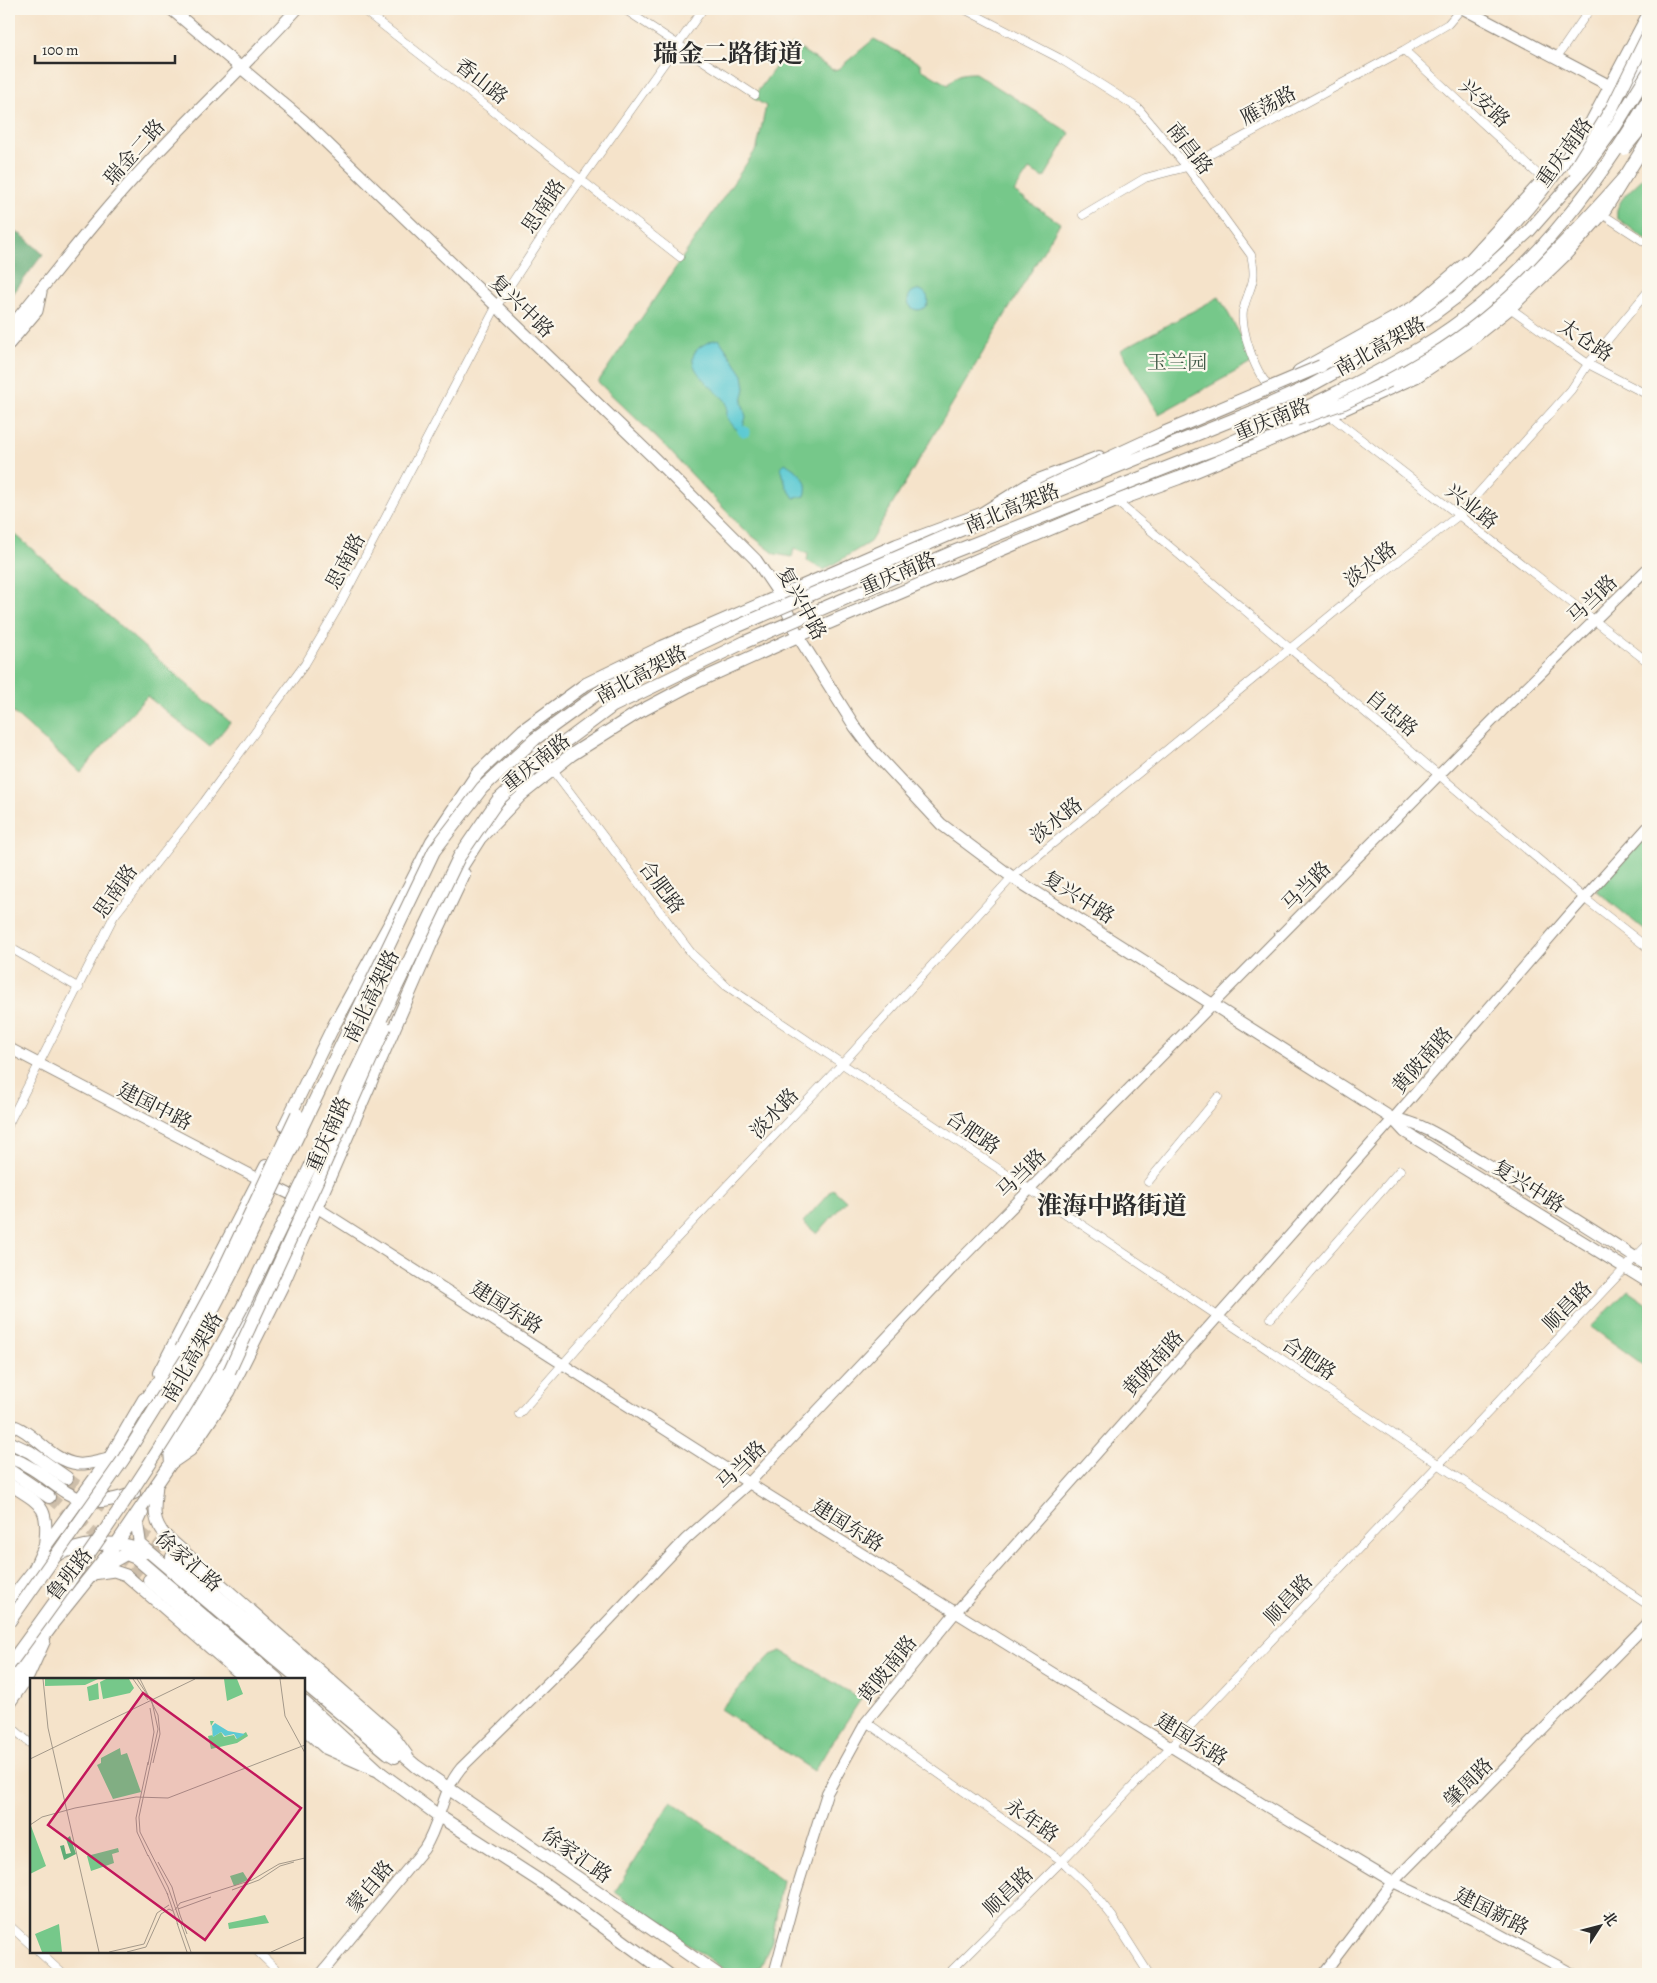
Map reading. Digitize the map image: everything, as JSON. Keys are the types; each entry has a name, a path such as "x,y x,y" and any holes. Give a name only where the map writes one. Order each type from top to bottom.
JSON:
{"main road":[{"name":"复兴中路","path":"171,9 302,120 756,560 781,597 798,636 855,727 873,751 941,824 1012,877 1393,1119 1405,1132 1648,1282"},
{"name":"瑞金二路","path":"9,329 145,166 297,9"},
{"path":"1462,9 1557,57 1648,107"},
{"name":"重庆南路","path":"983,517 1033,482 1270,387 1416,306 1471,259 1581,139 1648,15"},
{"path":"1558,198 1612,108 1648,35"},
{"name":"重庆南路","path":"78,1500 109,1459 187,1322 259,1180 333,1027 393,918 432,841 477,774 523,730 586,684 662,647 781,597 897,545 983,517 1151,450 1283,393 1409,327 1476,278 1530,226 1574,176 1626,94 1648,52"},
{"name":"南北高架路","path":"9,1622 118,1468 191,1351 236,1265 434,851 482,788 535,740 604,689 736,627 983,517 1260,408 1310,386 1415,328 1458,296 1529,231 1588,164 1615,127 1648,73"},
{"name":"南北高架路","path":"9,1665 68,1585 127,1498 213,1363 246,1300 459,857 498,800 546,756 613,706 745,642 953,552 1223,446 1320,401 1423,346 1448,329 1525,262 1599,177 1648,100"},
{"name":"重庆南路","path":"1330,415 1360,390 1432,344 1506,287 1587,202 1648,107"},
{"path":"983,517 1060,479 1321,366 1404,321 1443,293 1475,265 1526,211 1581,139 1614,114"},
{"path":"1599,177 1636,137 1648,120"},
{"path":"1223,446 1344,402 1389,381 1431,357 1514,291 1597,214 1628,174 1648,140"},
{"name":"重庆南路","path":"170,1463 170,1451 222,1370 420,941 447,890 480,838 505,811 553,770 639,712 694,683 798,636 1116,501 1179,478 1330,415 1417,376 1510,308 1564,256 1597,214"},
{"path":"9,344 37,310 42,289"},
{"path":"1049,476 1070,481"},
{"name":"重庆南路","path":"117,1543 170,1463 190,1450 229,1392 282,1286 430,946 467,868 505,811"},
{"name":"重庆南路","path":"139,1408 159,1390 188,1351 271,1185 380,951 393,918"},
{"path":"170,1463 229,1372 373,1055 405,968"},
{"path":"139,1408 181,1349 222,1273 326,1055 359,1006"},
{"name":"复兴中路","path":"1393,1119 1410,1121 1436,1135 1552,1204 1648,1266"},
{"path":"9,1424 22,1427 60,1458 78,1464 109,1459"},
{"path":"9,1442 30,1452 67,1478"},
{"path":"9,1457 23,1462 78,1500 101,1502 121,1498 157,1481"},
{"path":"9,1470 49,1498"},
{"path":"157,1481 154,1515 157,1526 165,1535 392,1734 416,1766"},
{"name":"徐家汇路","path":"157,1481 137,1524 140,1544 299,1678"},
{"path":"9,1484 34,1500 44,1510 48,1522 44,1548"},
{"name":"鲁班路","path":"9,1602 34,1570 44,1548 78,1500"},
{"path":"34,1570 51,1557 93,1546 117,1543 134,1546 150,1554"},
{"name":"鲁班路","path":"9,1675 29,1649 51,1628 117,1543"},
{"name":"徐家汇路","path":"93,1574 126,1554 136,1558 277,1678"},
{"name":"徐家汇路","path":"172,1557 416,1766 717,1974"},
{"path":"93,1574 114,1572 126,1575 245,1678"},
{"path":"148,1580 261,1678"},
{"path":"9,1682 51,1628"},
{"name":"鲁班路","path":"9,1703 28,1676 51,1628"},
{"name":"徐家汇路","path":"305,1684 388,1753 416,1766"},
{"path":"305,1703 381,1773"},
{"path":"305,1717 324,1734 439,1816 549,1887 668,1974"},
{"path":"305,1730 325,1748 381,1773"}],"street":[{"name":"香山路","path":"362,9 680,257"},
{"path":"624,9 755,95"},
{"name":"思南路","path":"9,1123 114,916 204,802 305,664 338,608 496,307 582,179 703,9"},
{"name":"南昌路","path":"964,9 1058,58 1138,108 1187,167 1251,255 1255,272 1243,310 1243,331 1261,373 1270,387"},
{"name":"雁荡路","path":"1083,215 1145,178 1187,167 1404,50 1448,24 1462,9"},
{"path":"1557,57 1590,9"},
{"name":"兴安路","path":"1404,50 1543,179"},
{"path":"1597,214 1648,244"},
{"name":"淡水路","path":"519,1414 629,1289 842,1064 1012,877 1292,649 1370,583 1458,516 1571,390 1588,364 1648,291"},
{"name":"太仓路","path":"1510,308 1588,364 1648,395"},
{"name":"兴业路","path":"1270,387 1330,415 1648,662"},
{"name":"自忠路","path":"1116,501 1584,898 1648,948"},
{"name":"马当路","path":"439,1816 447,1788 462,1768 570,1661 686,1539 749,1483 1029,1190 1648,568"},
{"name":"合肥路","path":"523,730 701,965 725,986 1648,1605"},
{"name":"黄陂南路","path":"774,1974 796,1892 827,1793 866,1722 955,1613 1393,1119 1584,898 1648,827"},
{"path":"9,947 79,988"},
{"name":"建国中路","path":"9,1048 287,1193"},
{"path":"1148,1182 1218,1097"},
{"path":"1271,1318 1400,1170"},
{"name":"建国东路","path":"287,1193 316,1207 955,1613 1393,1882"},
{"name":"顺昌路","path":"948,1974 1062,1861 1648,1244"},
{"path":"9,1417 22,1427"},
{"name":"肇周路","path":"1323,1974 1393,1882 1648,1623"},
{"name":"永年路","path":"866,1722 1062,1861 1088,1886 1112,1916 1149,1974"},
{"path":"9,1725 30,1743"},
{"name":"蒙自路","path":"320,1974 424,1849 433,1834 439,1816"},
{"name":"建国新路","path":"1393,1882 1472,1920 1573,1974"},
{"path":"9,1924 30,1944"},
{"path":"39,1953 63,1974"},
{"path":"259,1953 281,1974"}],"green space":[{"path":"874,39 921,64 921,69 948,85 954,78 960,75 975,73 1070,133 1044,178 1029,170 1014,192 1060,223 870,542 824,570 807,561 808,554 794,549 792,557 775,554 742,528 667,448 598,382 757,148 766,106 753,98 792,44 833,70 838,69"},
{"path":"1648,172 1648,241 1617,218 1617,211 1619,204 1627,193"},
{"path":"9,230 22,235 43,254 9,299"},
{"name":"玉兰园","path":"1219,297 1255,361 1159,414 1121,350"},
{"path":"9,529 230,722 210,747 147,696 80,772 9,709"},
{"path":"1648,830 1648,933 1596,890"},
{"path":"833,1189 846,1201 817,1234 803,1222"},
{"path":"1628,1290 1648,1304 1648,1368 1591,1327"},
{"path":"781,1651 861,1699 814,1771 720,1709 771,1655"},
{"path":"671,1801 782,1880 772,1941 761,1966 742,1973 723,1969 615,1892"}],"water":[{"path":"918,290 925,293 928,300 925,307 918,310 911,307 908,300 911,293"},
{"path":"719,339 743,375 745,388 742,402 746,417 742,430 736,429 731,423 727,417 725,400 704,380 694,365 693,357 696,350 708,342"},
{"path":"785,463 802,476 806,485 805,496 794,498 786,486 781,467"}],"tunnel":[{"path":"67,1478 172,1557"},
{"path":"49,1497 149,1580"}],"district":[{"name":"瑞金二路街道","path":"728,53"},
{"name":"淮海中路街道","path":"1112,1205"}]}
